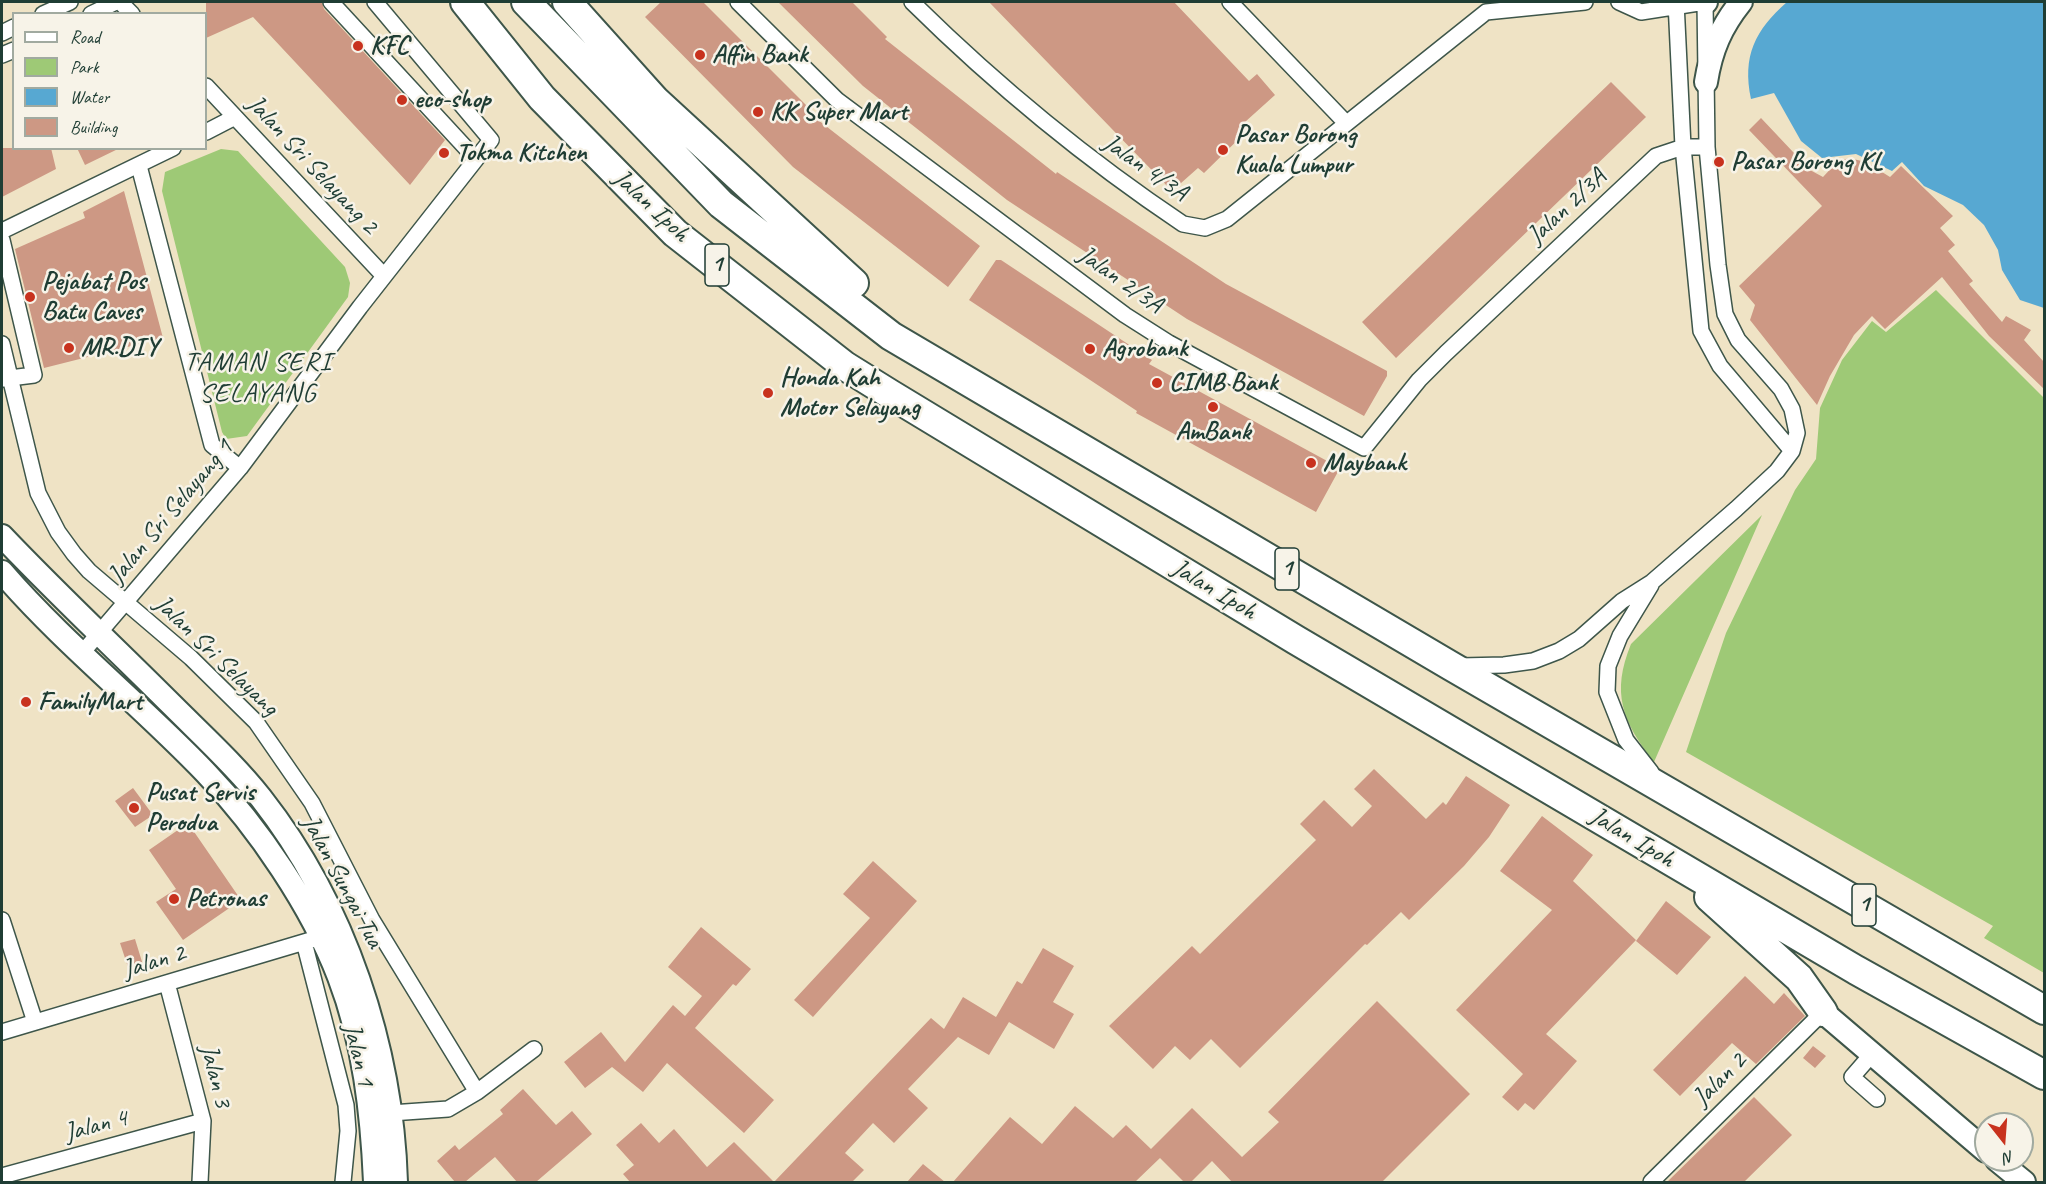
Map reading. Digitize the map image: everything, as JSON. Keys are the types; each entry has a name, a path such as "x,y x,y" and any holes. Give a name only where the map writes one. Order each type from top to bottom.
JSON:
{"highway":[{"name":"Jalan Ipoh","path":"465,2 542,99 660,218 845,366 1306,646 1856,970 2044,1074"},
{"name":"Jalan Ipoh","path":"526,2 721,204 891,336 1451,666 2044,1010"},
{"path":"567,2 655,100 804,240 861,289 891,336"},
{"path":"1669,860 1799,978 1823,1012"},
{"path":"1823,1012 1822,1000 1815,982 1817,975 1834,969 1856,970"}],"main road":[{"path":"1706,82 1712,49 1724,22 1741,2"},
{"name":"Jalan Sungai Tua","path":"2,536 226,760 260,796 284,830 312,877 357,973 376,1042 391,1113 396,1182"},
{"name":"Jalan Sungai Tua","path":"2,572 223,792 266,849 313,940 339,978 362,1065 371,1115 375,1182"},
{"path":"1823,1012 1974,1141"},
{"path":"2012,1172 2024,1182"}],"street":[{"path":"48,12 70,2"},
{"path":"96,12 118,2 130,12"},
{"path":"331,2 476,159"},
{"name":"Jalan Sri Selayang 1","path":"82,653 240,468 384,276 491,141 375,2"},
{"name":"Jalan 2/3A","path":"738,2 837,100 1125,315 1169,343 1364,448 1419,380 1656,156 1683,147 1707,147"},
{"name":"Jalan 4/3A","path":"912,2 960,48 1071,144 1183,224 1205,228 1227,219 1486,12 1560,2 1585,2"},
{"path":"1230,2 1346,123"},
{"path":"1451,666 1533,661 1559,651 1579,639 1622,601 1652,582 1777,471 1792,451 1797,433 1792,409 1781,389 1738,340 1725,314 1707,147 1705,2 1641,12 1619,2"},
{"path":"1676,5 1683,147 1701,331 1720,366 1792,451"},
{"name":"Jalan Sri Selayang 2","path":"207,87 384,276"},
{"path":"207,131 235,117"},
{"path":"2,231 169,150"},
{"path":"139,166 212,445 240,468"},
{"path":"2,240 34,375 5,379"},
{"name":"Jalan Sri Selayang","path":"2,344 5,379 38,493 53,522 74,554 126,604 191,658 256,722 312,803 372,920 477,1092"},
{"path":"1652,582 1620,636 1608,666 1607,692 1626,740 1638,758 1683,801"},
{"path":"2,920 35,1022"},
{"name":"Jalan 2","path":"2,1029 35,1022 313,940"},
{"name":"Jalan 1","path":"313,940 346,1105 348,1131 343,1182"},
{"name":"Jalan 3","path":"166,983 203,1121 200,1182"},
{"name":"Jalan 2","path":"1651,1182 1823,1012"},
{"path":"391,1113 448,1109 477,1092 534,1049"},
{"path":"1872,1054 1852,1077 1877,1099"},
{"name":"Jalan 4","path":"2,1176 203,1121"}],"green space":[{"path":"221,149 238,151 345,267 350,283 348,297 247,436 226,439 222,432 162,191 165,172"},
{"path":"1936,290 2044,398 2044,973 1984,938 1993,926 1686,752 1726,633 1795,490 1816,459 1820,408 1842,360 1872,321 1886,332"},
{"path":"1762,515 1654,762 1634,733 1623,706 1622,677 1631,644"}],"water":[{"path":"1787,2 2044,2 2044,308 2020,300 2002,270 1998,250 1984,225 1963,205 1924,186 1902,162 1892,171 1856,154 1822,158 1801,141 1774,93 1751,99 1748,70 1754,45 1767,23"}],"building":[{"path":"206,2 322,2 324,9 445,140 410,185 253,17 207,38"},
{"path":"661,2 703,2 815,114 813,116 980,246 948,287 793,167 645,17"},
{"path":"778,2 852,2 887,37 885,39 1056,174 1057,172 1226,284 1387,371 1387,376 1364,416 1187,319 1007,200 863,86"},
{"path":"989,2 1174,2 1249,81 1257,74 1275,95 1245,122 1250,128 1204,173 1198,168 1172,191"},
{"path":"1611,82 1646,117 1396,358 1362,322"},
{"path":"1761,118 1810,170 1823,177 1837,162 1849,158 1866,162 1890,177 1901,166 1953,216 1940,228 1955,245 1948,251 1973,281 1969,284 2002,322 2006,316 2031,330 2024,340 2044,362 2044,389 1989,336 1942,277 1885,329 1872,316 1854,335 1830,376 1817,405 1750,320 1755,305 1739,286 1822,206 1749,130"},
{"path":"2,148 51,150 56,169 2,197"},
{"path":"78,150 116,150 85,165"},
{"path":"124,191 163,338 44,368 15,249 85,218 83,212"},
{"path":"996,260 1001,260 1152,360 1149,364 1340,468 1316,512 1136,413 1137,411 969,300"},
{"path":"1374,769 1426,819 1443,802 1446,805 1466,776 1510,805 1489,837 1464,866 1409,920 1401,912 1367,945 1365,944 1240,1068 1211,1039 1190,1060 1175,1046 1153,1069 1109,1026 1192,946 1200,954 1316,840 1300,824 1324,800 1352,827 1372,806 1354,789"},
{"name":"Pusat Servis Perodua","path":"133,788 153,815 135,827 115,801"},
{"path":"1542,816 1593,855 1573,881 1636,940 1546,1034 1577,1061 1534,1110 1525,1103 1518,1111 1502,1097 1523,1074 1456,1010 1552,910 1500,871"},
{"path":"188,823 241,900 183,940 156,902 176,889 149,850"},
{"path":"873,861 917,901 813,1017 794,1000 870,918 843,894"},
{"path":"1666,901 1711,937 1677,975 1636,941"},
{"path":"701,927 751,969 736,986 733,984 695,1028 774,1100 744,1133 667,1063 643,1092 612,1067 585,1088 564,1062 601,1032 625,1062 673,1005 685,1016 702,996 668,967"},
{"path":"135,939 143,965 129,970 120,943"},
{"path":"1043,948 1074,966 1053,1002 1074,1014 1054,1049 1009,1022 989,1055 958,1037 908,1089 928,1108 894,1143 873,1123 845,1153 864,1170 852,1182 774,1182 931,1018 944,1029 963,997 996,1017 1017,981 1022,984"},
{"path":"1745,976 1774,1004 1784,993 1805,1016 1756,1064 1732,1043 1680,1096 1653,1070"},
{"path":"1377,1001 1470,1094 1382,1182 1232,1182 1212,1161 1191,1182 1184,1182 1160,1158 1135,1182 953,1182 1010,1117 1042,1144 1075,1106 1113,1138 1126,1125 1151,1149 1192,1108 1242,1157 1279,1122 1268,1112"},
{"path":"1813,1046 1826,1056 1815,1068 1803,1058"},
{"path":"523,1089 556,1125 572,1111 592,1134 536,1182 517,1182 495,1157 465,1182 455,1182 437,1161 455,1145 459,1150 503,1114 500,1110"},
{"path":"1754,1097 1792,1135 1744,1182 1667,1182"},
{"path":"641,1123 659,1143 674,1129 707,1167 734,1142 774,1182 630,1182 623,1174 634,1165 616,1145"},
{"path":"923,1164 945,1182 907,1182"}],"place":[{"name":"KFC","path":"358,46"},
{"name":"Affin Bank","path":"700,55"},
{"name":"eco-shop","path":"402,100"},
{"name":"KK Super Mart","path":"758,112"},
{"name":"Pasar Borong Kuala Lumpur","path":"1223,150"},
{"name":"Tokma Kitchen","path":"444,153"},
{"name":"Pasar Borong KL","path":"1719,162"},
{"name":"Pejabat Pos Batu Caves","path":"30,297"},
{"name":"MR.DIY","path":"69,348"},
{"name":"Agrobank","path":"1090,349"},
{"name":"CIMB Bank","path":"1157,383"},
{"name":"Honda Kah Motor Selayang","path":"768,393"},
{"name":"AmBank","path":"1213,407"},
{"name":"Maybank","path":"1311,463"},
{"name":"FamilyMart","path":"26,702"},
{"name":"Pusat Servis Perodua","path":"134,808"},
{"name":"Petronas","path":"174,899"}],"district":[{"name":"TAMAN SERI SELAYANG","path":"258,378"}]}
